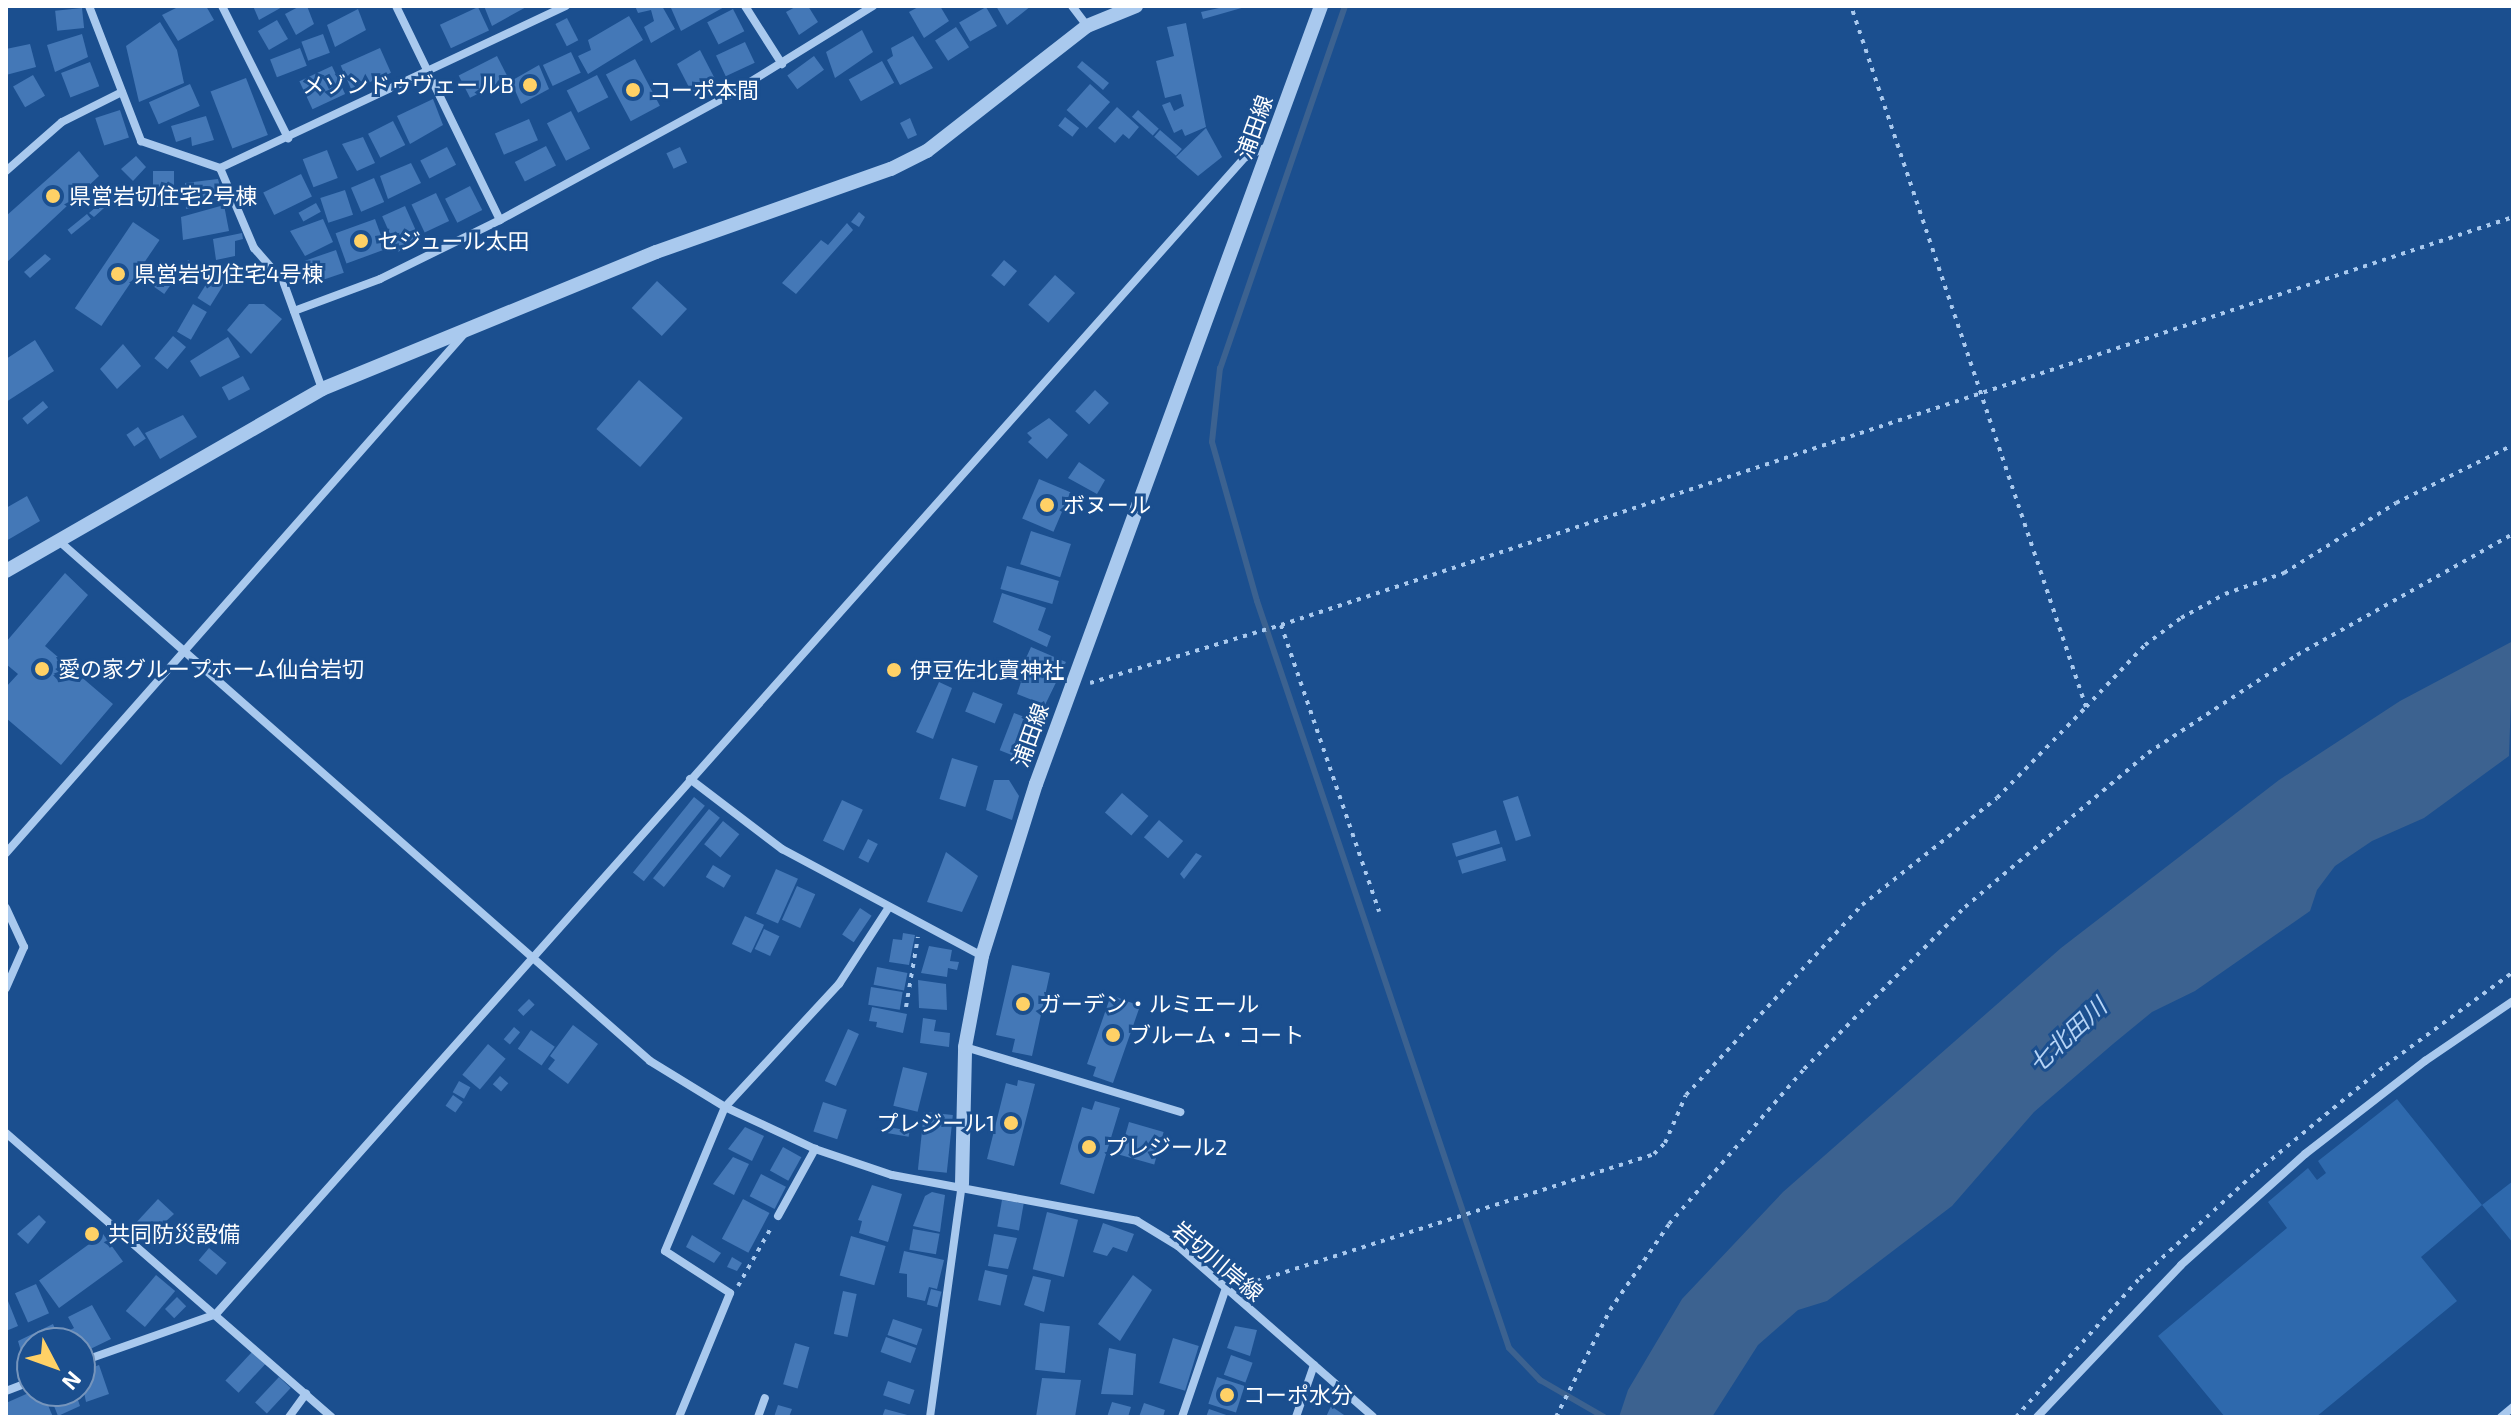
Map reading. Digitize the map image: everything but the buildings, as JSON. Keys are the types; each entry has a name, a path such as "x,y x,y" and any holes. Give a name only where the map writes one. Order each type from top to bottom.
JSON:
{"street":[{"path":"89,6 141,141 220,168 426,72 548,10 566,6"},
{"path":"222,6 288,138"},
{"path":"396,6 500,220"},
{"path":"745,6 782,64"},
{"path":"294,311 380,279 500,220 782,64 873,6"},
{"path":"1072,6 1087,26"},
{"path":"6,571 322,389 474,323 656,252 891,169 927,151 1087,26 1136,6"},
{"name":"浦田線","path":"930,1417 962,1184 965,1047 982,956 1070,689 1321,6"},
{"path":"6,171 62,122 122,92"},
{"path":"96,1356 216,1314 1244,158 1271,145"},
{"path":"220,168 254,248 283,281 322,389"},
{"path":"6,853 474,323"},
{"name":"岩切川岸線","path":"59,541 650,1061 725,1107 815,1149 892,1175 962,1184 1137,1221 1178,1246 1373,1417"},
{"path":"690,779 782,849 982,956"},
{"path":"679,1417 730,1293 665,1251 725,1107 839,984 889,907"},
{"path":"6,908 24,947 6,988"},
{"path":"2037,1417 2181,1265 2305,1154 2425,1061 2513,1001"},
{"path":"965,1047 1180,1112"},
{"path":"6,1133 332,1417"},
{"path":"778,1216 815,1149"},
{"path":"1182,1417 1226,1288"},
{"path":"1296,1417 1314,1365"},
{"path":"289,1417 306,1394"},
{"path":"758,1417 765,1398"},
{"path":"2501,1417 2513,1407"}],"path":[{"path":"1851,6 2086,707"},
{"path":"1070,689 1263,631 2513,217"},
{"path":"1234,1297 1257,1281 1654,1154 1665,1143 1686,1095 1862,905 1997,798 2145,645 2181,618 2225,594 2284,573 2396,503 2513,445"},
{"path":"1557,1416 1610,1310 1669,1224 1804,1069 1965,907 2148,753 2297,655 2513,534"},
{"path":"1278,626 1379,912"},
{"path":"906,1007 920,923"},
{"path":"730,1293 778,1216"}],"shaded area":[{"path":"2397,1099 2482,1205 2421,1257 2457,1301 2316,1417 2225,1417 2158,1336 2287,1228 2268,1202 2308,1168 2317,1180 2326,1173 2318,1161"},
{"path":"2513,1181 2513,1243 2482,1205"}],"water":[{"name":"七北田川","path":"2513,641 2509,756 2424,818 2372,841 2335,866 2317,890 2310,911 2195,991 2152,1012 2113,1044 2034,1112 1952,1206 1827,1301 1798,1310 1758,1345 1712,1417 1619,1417 1628,1390 1682,1299 1783,1192 2061,948 2279,780 2400,701"}],"waterway":[{"path":"1345,6 1220,368 1212,442 1257,601 1509,1348 1540,1380 1604,1417"}],"place":[{"name":"メゾンドゥヴェールB","path":"530,85"},
{"name":"コーポ本間","path":"633,90"},
{"name":"県営岩切住宅2号棟","path":"53,196"},
{"name":"セジュール太田","path":"361,241"},
{"name":"県営岩切住宅4号棟","path":"118,274"},
{"name":"ボヌール","path":"1047,505"},
{"name":"愛の家グループホーム仙台岩切","path":"42,669"},
{"name":"伊豆佐北賣神社","path":"894,670"},
{"name":"ガーデン・ルミエール","path":"1023,1004"},
{"name":"ブルーム・コート","path":"1113,1035"},
{"name":"プレジール1","path":"1011,1123"},
{"name":"プレジール2","path":"1089,1147"},
{"name":"共同防災設備","path":"92,1234"},
{"name":"コーポ水分","path":"1227,1395"}]}
